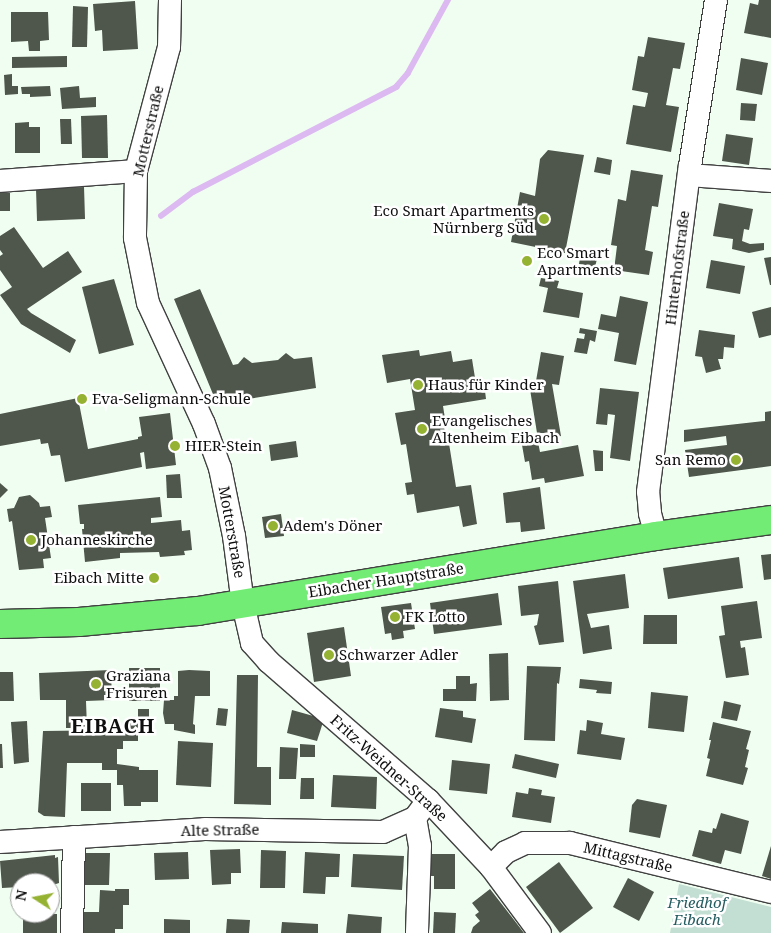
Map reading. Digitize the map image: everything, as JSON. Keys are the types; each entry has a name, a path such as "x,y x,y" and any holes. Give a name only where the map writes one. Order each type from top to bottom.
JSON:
{"main road":[{"name":"Eibacher Hauptstraße","path":"0,624 116,619 198,611 656,536 771,520"}],"street":[{"name":"Motterstraße","path":"170,0 168,47 136,171 135,238 148,303 204,424 220,468 234,536 243,604"},
{"name":"Hinterhofstraße","path":"656,536 650,513 648,492 689,174 716,0"},
{"path":"0,181 136,171"},
{"path":"689,174 771,181"},
{"name":"Fritz-Weidner-Straße","path":"243,604 252,643 263,655 428,800 491,867 540,933"},
{"path":"417,933 420,846 416,818 428,800"},
{"name":"Alte Straße","path":"0,842 205,829 383,832 416,818"},
{"path":"72,933 74,837"},
{"name":"Mittagstraße","path":"491,867 506,852 525,843 570,843 771,892"}],"green space":[{"name":"Friedhof Eibach","path":"679,884 771,907 771,933 670,933"}],"building":[{"path":"759,0 771,0 771,38 744,33 750,3 758,5"},
{"path":"135,1 138,49 103,51 102,30 95,31 93,4"},
{"path":"73,6 88,7 87,47 72,47"},
{"path":"11,12 48,12 49,40 40,41 40,51 29,51 28,41 11,42"},
{"path":"648,37 685,43 680,69 673,68 666,105 679,107 671,152 626,144 633,105 645,107 648,93 632,90 638,56 644,57"},
{"path":"67,56 67,67 12,68 12,57"},
{"path":"741,58 768,63 762,95 736,90"},
{"path":"12,74 12,86 18,86 18,94 5,95 4,75"},
{"path":"50,86 51,96 30,97 30,94 22,94 21,87"},
{"path":"79,86 80,98 96,97 96,107 62,109 60,88"},
{"path":"741,103 757,104 755,121 740,120"},
{"path":"107,115 108,158 82,158 81,116"},
{"path":"60,119 71,119 72,144 61,144"},
{"path":"29,122 29,127 40,127 40,153 15,153 15,123"},
{"path":"726,134 753,138 749,165 722,161"},
{"name":"Eco Smart Apartments Nürnberg Süd","path":"548,150 584,155 565,253 511,242 520,192 535,196 540,159"},
{"path":"597,157 612,160 610,175 594,172"},
{"path":"631,170 663,175 658,207 652,206 645,250 653,252 649,275 614,270 617,246 611,245 618,199 626,201"},
{"path":"84,187 85,219 37,221 36,189"},
{"path":"0,193 10,193 10,211 0,211"},
{"path":"719,203 753,209 749,230 744,229 742,241 750,244 764,243 764,250 749,253 732,249 733,239 713,236"},
{"path":"14,227 43,268 68,251 82,272 27,309 76,340 70,353 21,324 0,295 12,287 0,270 0,256 3,254 0,250 0,236"},
{"path":"581,251 598,255 595,267 579,264"},
{"path":"771,257 771,285 770,285 764,258"},
{"path":"711,260 745,266 740,294 706,288"},
{"path":"541,278 559,281 557,288 583,293 579,318 543,312 548,288 539,286"},
{"path":"114,279 134,345 99,354 82,287"},
{"path":"200,289 233,365 238,364 244,357 252,363 278,360 286,353 294,359 312,357 316,388 217,404 174,299"},
{"path":"620,296 648,302 636,365 614,361 619,333 598,329 601,314 616,317"},
{"path":"771,307 771,335 759,338 752,312"},
{"path":"580,328 597,331 595,342 590,340 587,354 574,352 577,338 584,339 585,334 579,333"},
{"path":"699,330 735,335 734,348 724,347 723,359 718,359 721,369 706,373 702,357 695,356"},
{"name":"Evangelisches Altenheim Eibach","path":"419,350 420,356 451,351 453,362 472,359 476,384 484,383 486,399 443,406 456,487 471,485 477,524 463,527 459,506 417,513 414,494 407,495 405,483 412,482 406,444 401,445 395,413 415,410 410,379 387,383 382,355"},
{"path":"541,352 564,356 559,385 552,384 561,436 546,439 544,433 537,433 529,383 536,381"},
{"path":"600,388 639,392 630,461 610,458 615,415 608,414 607,425 596,424"},
{"path":"78,398 88,449 138,439 138,437 142,436 139,417 170,413 176,465 146,469 144,452 140,453 142,467 65,482 60,455 51,456 48,443 41,444 40,439 0,446 0,414"},
{"path":"771,411 771,466 689,477 685,450 727,445 726,436 684,442 684,430 765,421 765,412"},
{"path":"296,441 298,457 271,461 269,445"},
{"path":"538,442 540,452 578,445 584,476 545,483 544,478 532,480 529,461 525,462 522,445"},
{"path":"593,450 603,451 603,471 595,471"},
{"path":"180,474 182,498 167,498 166,475"},
{"path":"0,483 8,490 0,498"},
{"path":"540,487 545,529 521,532 520,522 506,523 503,493"},
{"name":"Johanneskirche","path":"30,495 39,503 40,507 50,506 52,517 45,518 51,558 43,559 44,568 19,570 12,521 9,522 7,509 14,508 19,497"},
{"path":"160,497 162,517 151,518 151,523 181,520 182,531 190,530 192,550 184,551 185,555 160,557 159,552 120,553 120,558 85,562 82,529 84,529 84,524 80,524 78,505"},
{"name":"Adem's Döner","path":"281,514 284,536 265,538 262,517"},
{"path":"771,554 771,579 764,580 761,555"},
{"path":"739,557 743,588 668,599 663,568"},
{"path":"625,574 629,608 587,614 591,628 609,625 612,649 583,654 573,581"},
{"path":"558,581 564,642 539,645 534,626 537,625 539,614 521,616 518,586"},
{"path":"498,593 502,625 434,634 430,603"},
{"path":"757,601 762,638 740,641 741,648 745,647 749,675 726,678 719,636 725,635 721,606"},
{"path":"411,603 415,629 403,631 404,638 392,640 391,633 385,634 381,607"},
{"path":"644,615 677,615 677,644 643,644"},
{"name":"Schwarzer Adler","path":"344,627 351,676 314,682 307,633"},
{"path":"508,653 509,700 490,701 489,654"},
{"path":"527,666 561,667 559,684 557,683 555,741 524,740"},
{"path":"129,668 160,668 160,701 129,701"},
{"path":"111,670 112,700 86,701 87,728 66,728 66,700 40,700 39,673"},
{"path":"178,671 210,671 210,696 195,696 193,724 195,725 195,734 174,730 174,724 165,724 163,713 164,700 174,700 174,696 178,696"},
{"path":"0,672 13,672 14,701 0,701"},
{"path":"237,675 258,675 257,767 271,767 271,805 234,804"},
{"path":"456,676 470,676 470,684 477,683 476,701 443,701 443,689 456,689"},
{"path":"580,679 612,682 611,694 596,693 597,690 579,688"},
{"path":"651,692 688,696 684,732 648,728"},
{"path":"724,701 741,705 737,721 721,718"},
{"path":"218,708 228,709 226,726 216,725"},
{"path":"440,708 463,711 463,717 476,719 472,743 435,737"},
{"path":"138,709 149,709 149,727 138,727 138,741 123,741 123,749 117,749 117,764 139,767 139,770 158,770 158,802 141,802 141,806 124,806 123,785 117,785 117,770 102,770 102,763 67,763 65,817 44,816 38,812 43,731 123,730 123,723 138,723"},
{"path":"292,710 324,719 317,741 287,733"},
{"path":"587,720 603,723 601,734 625,738 621,760 577,754 580,730 586,731"},
{"path":"27,721 29,762 14,764 11,722"},
{"path":"713,722 751,731 746,749 749,750 745,767 748,768 743,785 706,776 710,759 707,758"},
{"path":"178,741 213,743 211,787 176,785"},
{"path":"0,744 2,744 3,768 0,768"},
{"path":"300,744 315,745 315,757 300,757"},
{"path":"280,747 298,748 296,779 279,779"},
{"path":"515,754 559,764 556,778 512,768"},
{"path":"452,760 490,764 487,794 449,790"},
{"path":"333,775 377,777 376,809 331,807"},
{"path":"301,778 314,778 314,799 300,799"},
{"path":"81,783 111,783 111,811 81,811"},
{"path":"529,788 542,790 541,795 555,797 551,823 512,817 516,792 528,794"},
{"path":"637,799 667,805 660,838 629,832 632,805"},
{"path":"721,813 749,821 741,854 725,850 721,864 692,856 699,830 712,833 713,828 716,829"},
{"path":"771,846 771,879 762,876"},
{"path":"240,849 241,873 231,873 231,884 212,885 210,850"},
{"path":"261,850 286,851 285,888 260,888"},
{"path":"188,852 189,879 155,880 154,853"},
{"path":"305,852 340,854 339,877 326,877 325,894 303,893"},
{"path":"84,853 110,853 109,885 83,885"},
{"path":"353,854 404,856 402,890 351,887"},
{"path":"429,854 455,854 455,889 434,889 434,876 429,876"},
{"path":"55,855 55,858 58,857 59,873 10,873 10,888 2,888 0,861"},
{"path":"559,862 593,908 560,933 526,887"},
{"path":"628,878 654,892 639,921 613,907"},
{"path":"115,889 129,889 129,905 123,905 123,929 115,929 115,933 83,933 84,912 99,912 100,890 115,891"},
{"path":"490,889 524,933 471,933 473,927 480,921 475,915 479,912 472,903"},
{"path":"434,912 456,913 455,933 433,933"},
{"path":"348,914 382,917 381,933 346,933"},
{"path":"164,919 190,920 190,933 164,933"},
{"path":"227,919 250,920 249,933 226,933"},
{"path":"282,922 318,924 318,933 281,933"},
{"path":"23,923 57,923 57,933 23,933"}],"waterway":[{"path":"161,216 193,192 396,87 408,73 448,0"}],"place":[{"name":"Eco Smart Apartments Nürnberg Süd","path":"544,219"},
{"name":"Eco Smart Apartments","path":"527,261"},
{"name":"Haus für Kinder","path":"418,385"},
{"name":"Eva-Seligmann-Schule","path":"82,399"},
{"name":"Evangelisches Altenheim Eibach","path":"422,429"},
{"name":"HIER-Stein","path":"175,446"},
{"name":"San Remo","path":"736,460"},
{"name":"Adem's Döner","path":"273,526"},
{"name":"Johanneskirche","path":"31,540"},
{"name":"Eibach Mitte","path":"154,578"},
{"name":"FK Lotto","path":"395,617"},
{"name":"Schwarzer Adler","path":"329,655"},
{"name":"Graziana Frisuren","path":"96,684"}],"district":[{"name":"EIBACH","path":"113,725"}]}
